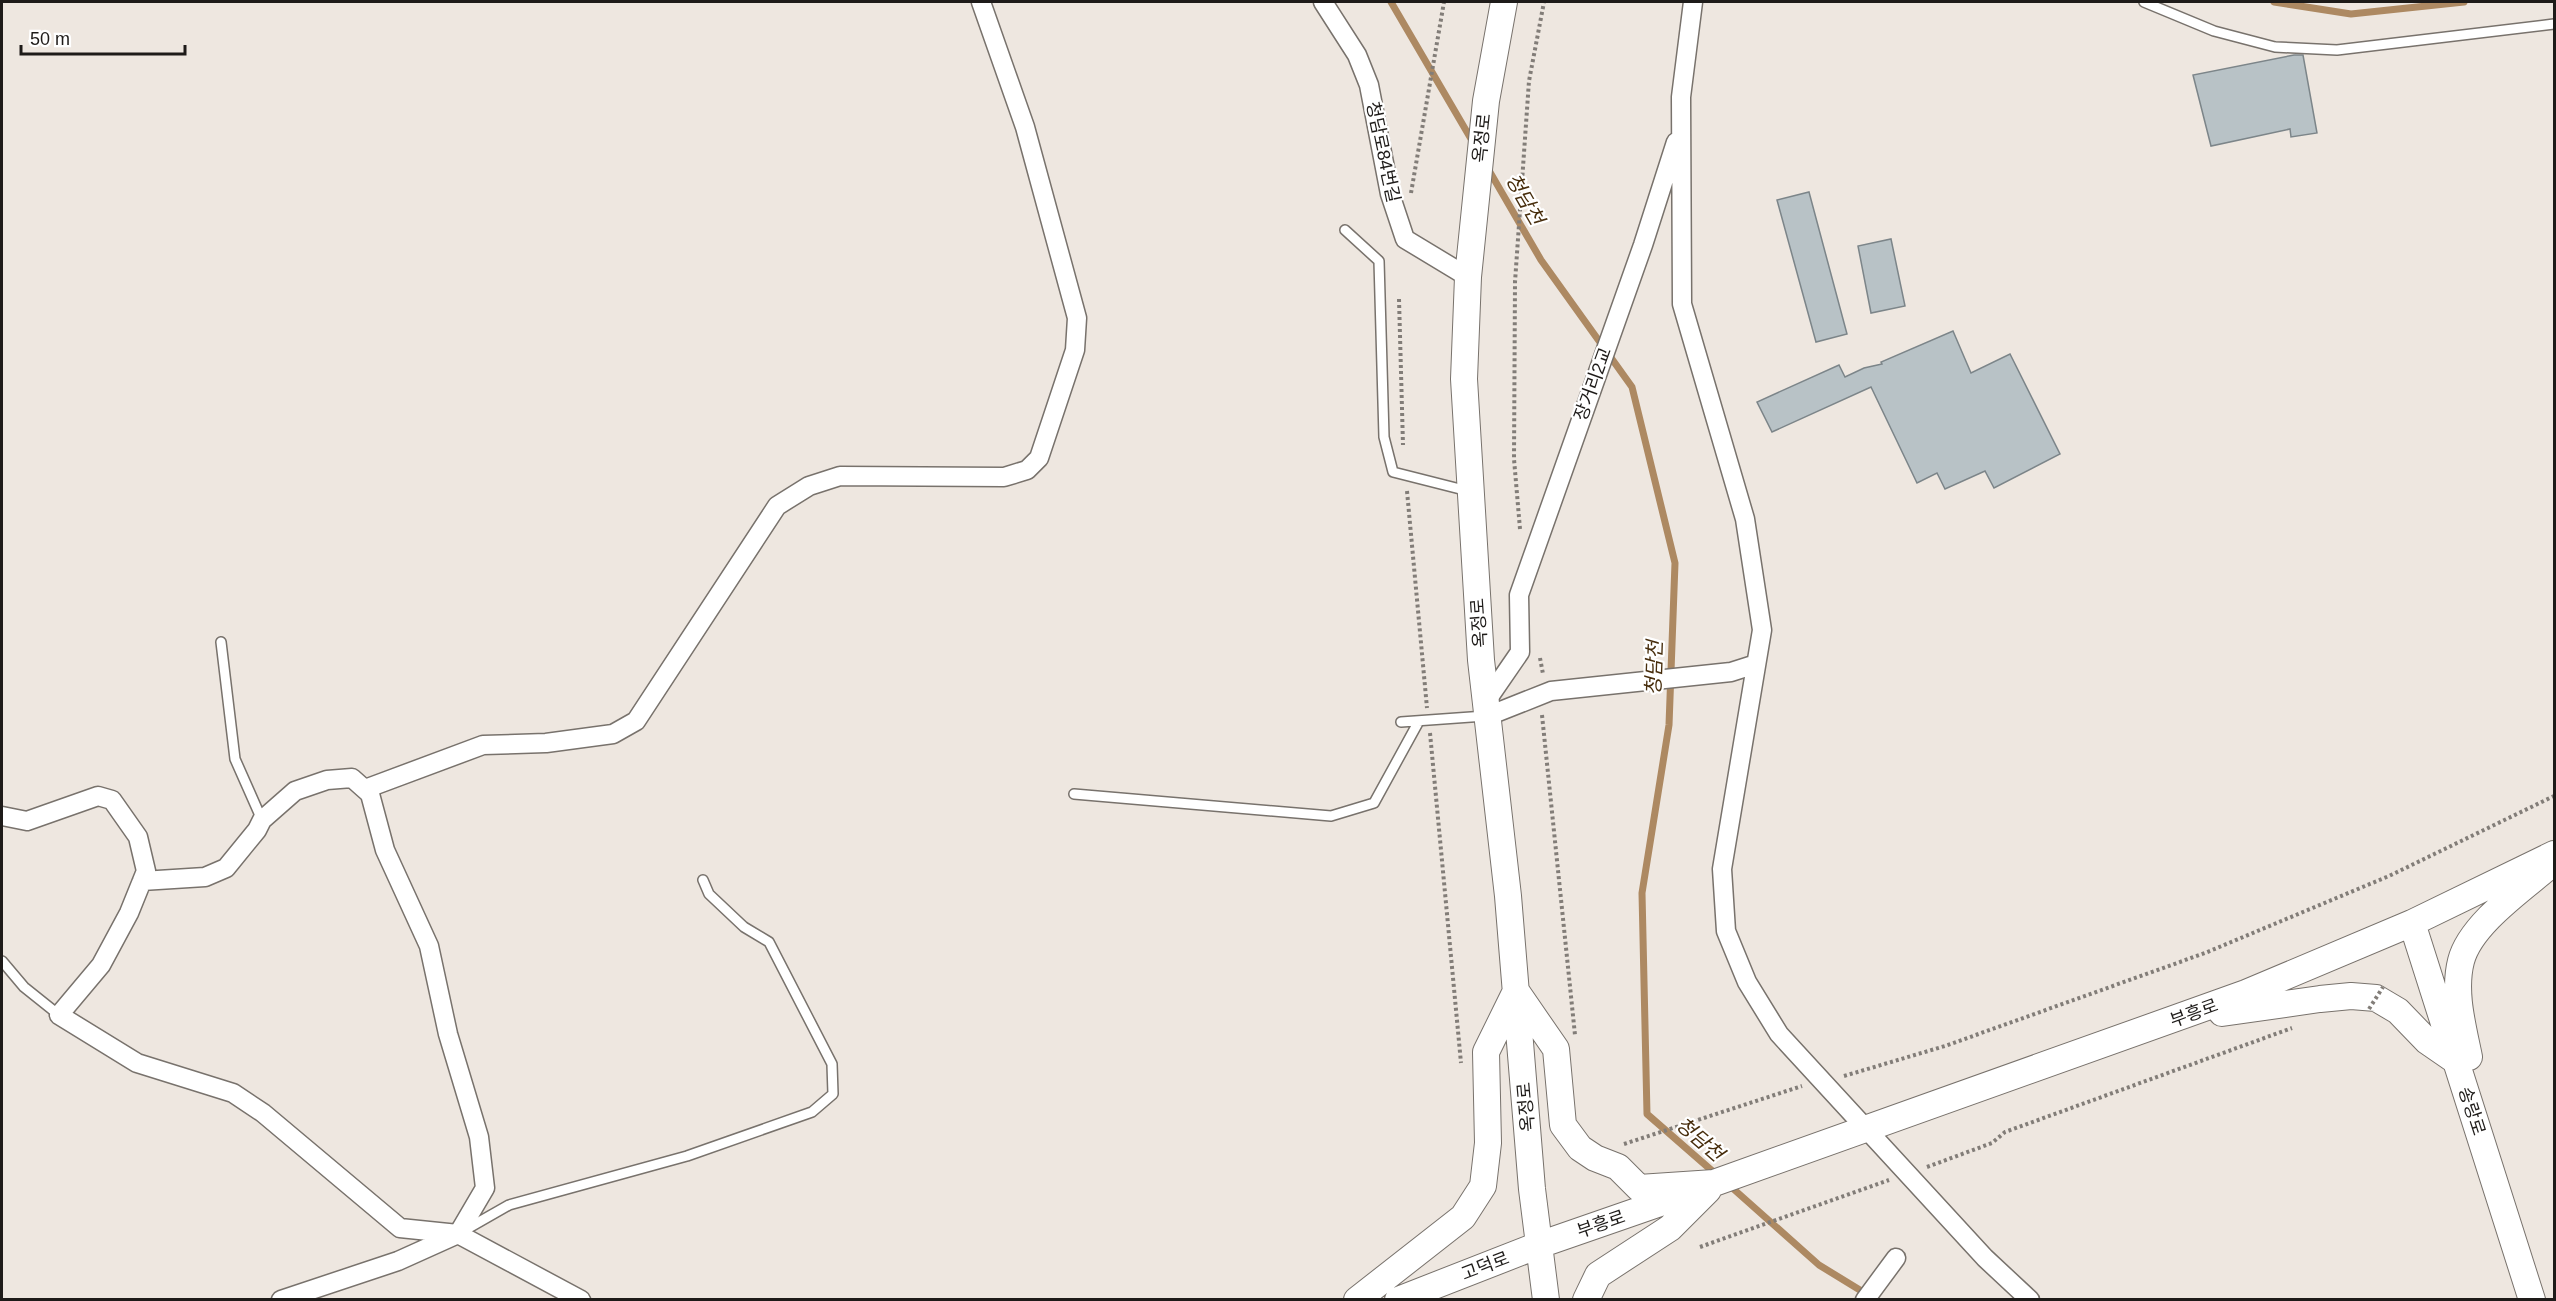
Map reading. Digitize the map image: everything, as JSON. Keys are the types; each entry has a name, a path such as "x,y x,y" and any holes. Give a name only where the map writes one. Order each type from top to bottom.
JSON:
{"main road":[{"name":"옥정로","path":"1504,2 1486,100 1468,277 1464,379 1481,660 1508,896 1539,1245"},
{"name":"부흥로","path":"1539,1245 1867,1127 2177,1020 2412,923 2554,854"},
{"path":"2486,1155 2458,1000 2461,961 2475,933 2554,861"},
{"name":"송랑로","path":"2412,923 2532,1299"},
{"path":"1357,1299 1463,1217 1483,1186 1488,1143 1486,1052 1516,991 1556,1049 1563,1125 1580,1148 1595,1158 1618,1167 1639,1188 1714,1183"},
{"path":"2177,1020 2320,999 2351,996 2376,998 2398,1011 2427,1041 2456,1061"},
{"path":"1586,1299 1598,1275 1670,1228 1714,1183"},
{"path":"1539,1245 1546,1299"},
{"name":"고덕로","path":"1398,1299 1539,1245"}],"street":[{"path":"364,789 483,745 546,743 613,734 636,721 777,506 809,486 840,476 1005,477 1027,470 1039,458 1075,350 1077,318 1025,127 981,2"},
{"name":"청담로84번길","path":"1323,2 1357,55 1369,85 1390,194 1405,239 1468,277"},
{"path":"1693,2 1681,97 1682,304 1745,519 1762,630 1722,869 1726,931 1747,982 1779,1034 1867,1127 1985,1258 2030,1299"},
{"name":"장거리2교","path":"1487,708 1520,652 1519,595 1643,245 1681,128"},
{"path":"1487,708 1551,691 1731,672 1756,664"},
{"path":"142,881 205,877 226,868 258,830 261,820 295,791 327,780 352,778 370,794 385,850 429,946 448,1034 479,1137 485,1188 458,1234 398,1261 281,1299"},
{"path":"2,816 27,821 98,796 112,800 138,837 146,871 129,912 100,965 60,1015 137,1063 233,1093 263,1113 400,1228 458,1234 581,1299"},
{"path":"1865,1299 1896,1258"}],"lane":[{"path":"2144,2 2214,32 2275,47 2337,50 2554,24"},
{"path":"1345,230 1379,261 1384,437 1393,472 1470,492"},
{"path":"221,642 235,759 261,820"},
{"path":"1401,722 1424,721 1487,708"},
{"path":"1074,794 1331,816 1374,803 1424,721"},
{"path":"458,1234 509,1205 687,1156 813,1112 833,1094 832,1064 769,942 744,927 709,894 704,880"},
{"path":"2,961 24,987 60,1015"}],"path":[{"path":"1411,197 1444,2"},
{"path":"1521,538 1514,459 1515,282 1529,81 1544,2"},
{"path":"1399,299 1405,474 1424,721 1462,1074"},
{"path":"1539,656 1543,677 1542,710 1576,1045"},
{"path":"1621,1144 1784,1090 1945,1046 2205,953 2388,876 2554,796"},
{"path":"2362,1015 2369,1010 2383,987"},
{"path":"1700,1247 1992,1143 2005,1132 2297,1026"}],"building":[{"path":"2303,55 2317,133 2291,137 2290,129 2211,146 2193,75"},
{"path":"1809,192 1847,334 1816,342 1777,200"},
{"path":"1891,239 1905,306 1871,313 1858,246"},
{"path":"1953,331 1971,373 2010,354 2060,454 1994,488 1985,471 1945,489 1937,473 1917,483 1871,387 1772,432 1757,402 1839,365 1845,377 1864,368 1882,364 1881,362"}],"waterway":[{"name":"청담천","path":"1391,2 1474,144"},
{"path":"2274,2 2351,14 2464,2"},
{"name":"청담천","path":"1487,167 1541,260 1632,387 1675,563 1669,725 1642,893 1647,1114 1718,1176"},
{"name":"청담천","path":"1729,1185 1819,1265 1868,1295"}]}
